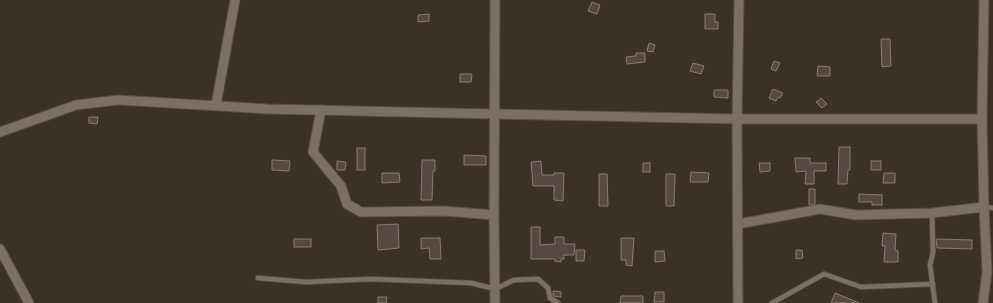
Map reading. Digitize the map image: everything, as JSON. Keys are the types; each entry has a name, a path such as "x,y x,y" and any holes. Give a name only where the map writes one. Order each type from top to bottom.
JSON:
{"street":[{"path":"216,106 235,0"},
{"path":"495,0 495,303"},
{"path":"738,303 737,119 739,0"},
{"path":"983,303 987,272 988,208 982,119 984,0"},
{"path":"0,132 76,105 118,100 268,109 495,114 737,119 982,119"},
{"path":"321,110 314,152 341,186 347,204 361,212 444,211 494,215"},
{"path":"738,224 820,209 856,215 932,213 988,208"},
{"path":"0,249 29,303"}],"lane":[{"path":"932,213 933,253 930,265 935,303"},
{"path":"772,303 824,274 861,287 933,284"},
{"path":"258,278 306,282 371,279 471,282 495,288 514,280 538,279 548,288 550,298 558,303"}],"building":[{"path":"592,2 600,5 597,14 588,11"},
{"path":"429,14 429,21 418,22 418,15"},
{"path":"705,14 715,14 715,22 718,22 718,29 705,29"},
{"path":"881,39 890,39 891,66 882,67"},
{"path":"649,43 655,45 653,52 647,51"},
{"path":"636,53 645,53 645,62 627,64 626,57 636,56"},
{"path":"774,61 780,63 776,71 771,69"},
{"path":"693,63 704,66 701,74 690,71"},
{"path":"818,66 830,67 830,76 817,76"},
{"path":"460,74 472,74 471,82 460,82"},
{"path":"773,89 783,93 776,101 769,98"},
{"path":"714,90 728,90 728,98 714,97"},
{"path":"821,98 827,104 822,108 816,102"},
{"path":"89,117 98,117 97,124 89,123"},
{"path":"839,147 850,147 850,170 848,170 847,184 838,184"},
{"path":"357,148 365,148 365,170 357,170"},
{"path":"464,155 486,156 486,165 464,165"},
{"path":"795,158 810,158 810,163 826,163 826,171 814,171 814,184 805,184 806,171 796,172"},
{"path":"272,160 290,161 289,171 272,170"},
{"path":"422,160 435,160 432,200 421,200"},
{"path":"337,161 346,162 345,170 337,170"},
{"path":"541,161 542,175 564,173 563,201 554,200 554,186 533,186 531,162"},
{"path":"871,161 881,161 881,170 871,170"},
{"path":"643,163 650,163 650,172 643,172"},
{"path":"759,163 770,163 770,171 760,172"},
{"path":"691,172 709,173 708,182 690,182"},
{"path":"382,173 399,173 400,182 382,183"},
{"path":"884,173 895,173 895,183 883,183"},
{"path":"599,174 607,174 608,206 599,206"},
{"path":"666,174 675,174 674,206 666,206"},
{"path":"809,189 815,189 815,204 809,205"},
{"path":"859,194 882,195 882,205 872,205 872,202 859,202"},
{"path":"398,224 399,248 378,250 377,225"},
{"path":"531,227 540,227 540,245 555,244 555,237 564,237 564,244 575,244 574,255 564,255 564,259 561,259 561,262 555,261 555,259 531,259"},
{"path":"883,233 896,234 895,250 898,251 898,262 884,262 885,246 882,246"},
{"path":"421,238 440,238 441,259 430,259 429,248 421,249"},
{"path":"621,238 634,238 632,266 626,265 626,260 621,260"},
{"path":"294,239 311,239 311,247 294,247"},
{"path":"936,239 972,240 972,249 937,248"},
{"path":"576,250 585,250 584,261 576,261"},
{"path":"796,250 802,250 803,258 796,259"},
{"path":"655,251 664,251 665,261 655,262"},
{"path":"553,291 561,292 561,297 553,296"},
{"path":"655,292 664,292 664,302 654,302"},
{"path":"835,293 859,303 831,303"},
{"path":"621,296 643,296 643,303 620,303"},
{"path":"378,297 387,297 386,303 378,303"}]}
